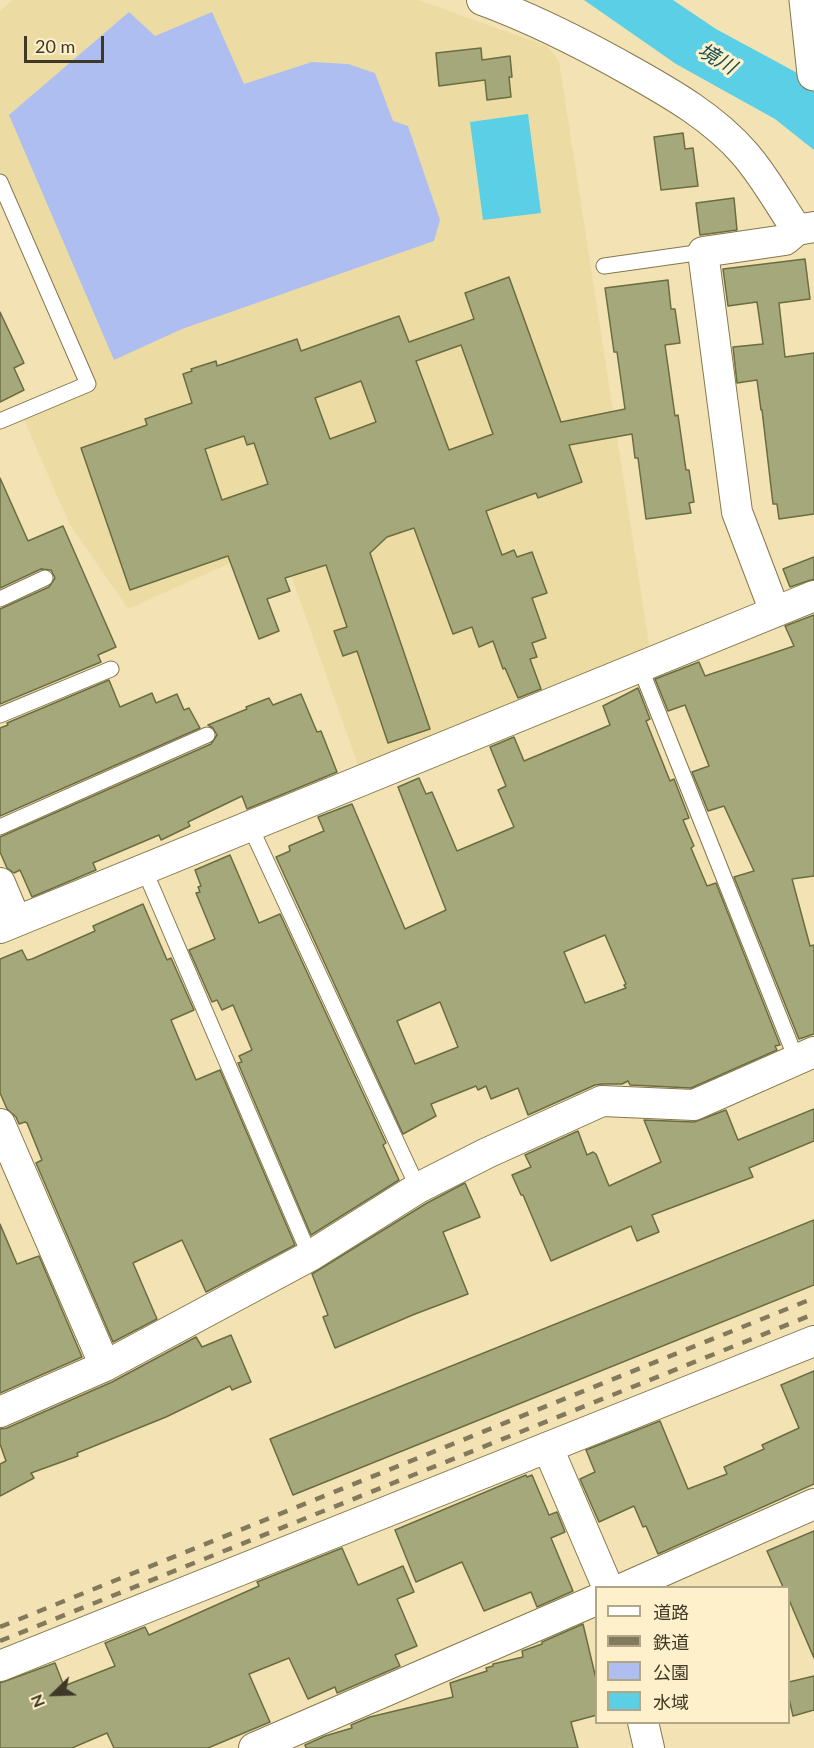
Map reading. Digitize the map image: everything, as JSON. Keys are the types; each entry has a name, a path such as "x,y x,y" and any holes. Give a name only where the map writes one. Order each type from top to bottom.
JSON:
{"main road":[{"path":"806,0 812,59"}],"street":[{"path":"482,0 515,12 576,40 669,92 714,123 746,155 806,228 785,240 703,252 737,512 775,612"},
{"path":"0,882 8,924 814,596"},
{"path":"0,1412 105,1366 310,1256 418,1188 487,1153 602,1101 694,1105 806,1056"},
{"path":"0,1124 105,1366"},
{"path":"0,1666 814,1341"},
{"path":"548,1448 608,1586"},
{"path":"626,1586 814,1504"},
{"path":"254,1748 307,1737 595,1601"},
{"path":"643,1724 649,1748"}],"lane":[{"path":"0,182 88,384 0,421"},
{"path":"604,266 703,252"},
{"path":"0,599 45,578"},
{"path":"640,667 806,1056"},
{"path":"0,715 111,669"},
{"path":"0,827 207,735"},
{"path":"250,826 418,1188"},
{"path":"144,868 310,1256"}],"shaded area":[{"path":"13,0 418,0 547,46 559,61 650,650 360,771 279,541 128,609 69,523 21,413 90,383 0,172 0,11"}],"green space":[{"path":"129,12 155,36 212,12 244,84 312,62 348,64 375,73 393,121 408,126 440,220 434,241 182,329 114,360 9,115"}],"water":[{"name":"境川","path":"584,0 673,0 716,29 814,82 814,150 775,119 676,64"},
{"path":"528,114 541,213 483,220 470,122"}],"building":[{"path":"481,48 482,60 510,56 511,97 487,100 485,80 439,86 436,53"},
{"path":"683,133 685,149 693,148 698,186 661,190 654,137"},
{"path":"734,198 737,230 700,235 696,203"},
{"path":"805,259 810,299 779,303 785,357 814,353 814,514 779,519 777,504 773,504 757,380 737,383 733,347 763,344 757,302 728,306 723,269"},
{"path":"509,277 561,422 625,409 605,288 668,280 671,309 675,309 680,343 665,345 675,416 678,415 686,470 689,470 694,502 689,503 691,513 646,519 638,458 635,458 632,434 569,445 582,482 538,498 536,493 486,511 502,555 514,550 517,557 532,552 547,593 532,598 546,638 532,643 537,657 530,659 541,689 518,698 505,668 503,669 493,641 479,647 472,627 453,634 414,528 387,537 370,553 430,729 388,743 357,651 343,656 334,631 347,627 326,565 285,578 290,591 267,599 279,631 259,639 228,556 130,590 81,448 147,425 145,419 192,403 183,374 192,371 191,369 216,361 217,366 297,339 301,351 399,316 409,342 474,319 465,293","holes":["461,345 493,434 449,450 416,361","361,381 376,422 330,439 315,398","244,436 247,445 254,443 268,484 222,500 205,449"]},
{"path":"0,312 24,363 14,368 24,390 0,402"},
{"path":"0,478 28,541 63,526 116,647 98,655 101,662 0,704 0,609 49,587 55,578 51,570 41,569 0,588"},
{"path":"814,557 814,579 790,587 783,569"},
{"path":"814,615 814,876 792,879 810,946 814,945 814,1034 799,1039 734,877 754,871 724,806 708,811 692,772 709,766 685,705 668,711 655,679 699,662 705,676 794,646 785,626"},
{"path":"109,680 120,707 152,693 156,703 177,694 184,710 189,708 200,728 0,816 0,728"},
{"path":"638,688 650,719 646,721 670,781 674,779 689,818 683,820 694,846 691,848 707,886 716,883 780,1045 775,1046 777,1050 691,1088 630,1085 628,1081 622,1084 595,1085 528,1115 518,1088 491,1099 486,1086 478,1090 476,1086 431,1104 436,1116 403,1134 276,857 290,851 289,846 324,831 318,817 352,804 405,929 446,910 398,787 419,778 426,794 432,792 457,851 514,827 498,790 506,786 490,747 514,737 524,761 610,725 603,706","holes":["605,935 626,988 585,1003 564,952","440,1002 458,1047 415,1064 397,1021"]},
{"path":"301,694 317,732 321,731 337,772 247,809 242,796 188,822 190,826 161,840 159,835 93,863 96,870 32,897 20,870 14,873 7,868 0,852 0,837 211,744 217,735 208,725 269,698 273,705"},
{"path":"230,855 259,923 280,914 386,1143 383,1145 399,1180 311,1235 238,1063 242,1062 239,1056 252,1050 233,1005 222,1010 217,1000 212,1002 189,950 215,939 196,893 200,892 198,887 201,886 195,870"},
{"path":"143,904 167,960 171,958 194,1010 171,1020 196,1080 220,1070 295,1245 206,1292 182,1240 133,1263 157,1319 113,1342 36,1163 42,1160 27,1123 19,1124 16,1117 7,1109 0,1093 0,959 22,950 27,960 32,959 95,931 93,926"},
{"path":"814,1109 814,1141 749,1168 753,1177 652,1215 659,1232 637,1241 631,1226 551,1261 512,1175 531,1167 525,1155 578,1131 587,1155 593,1152 596,1154 609,1186 661,1162 644,1120 694,1122 726,1110 738,1140"},
{"path":"465,1183 480,1217 443,1232 468,1294 335,1348 323,1317 328,1315 312,1274 427,1203"},
{"path":"814,1220 814,1285 293,1495 270,1439"},
{"path":"0,1224 17,1264 39,1256 82,1357 0,1393"},
{"path":"231,1335 251,1382 232,1390 230,1386 166,1417 77,1453 78,1456 31,1473 34,1478 0,1496 0,1464 6,1461 0,1444 0,1429 112,1382 196,1337 202,1347"},
{"path":"814,1371 814,1484 658,1554 634,1506 599,1522 580,1479 595,1472 586,1450 660,1421 688,1489 727,1474 724,1467 764,1449 762,1445 799,1428 781,1385"},
{"path":"526,1475 527,1477 532,1475 549,1515 557,1512 565,1532 551,1538 573,1591 537,1607 531,1592 484,1611 462,1562 416,1582 395,1530"},
{"path":"814,1531 814,1658 790,1602 790,1586 783,1586 767,1551"},
{"path":"342,1548 358,1585 403,1566 414,1592 397,1599 417,1646 395,1655 400,1666 337,1693 335,1687 308,1699 289,1658 249,1674 270,1722 208,1748 114,1748 107,1733 72,1748 0,1748 0,1683 55,1663 64,1686 115,1666 105,1643 145,1627 149,1635 259,1586 257,1582"},
{"path":"583,1624 595,1675 595,1716 571,1722 578,1748 306,1748 305,1745 352,1728 351,1725 370,1717 453,1697 450,1683 487,1671 486,1668 493,1664 523,1657 522,1651 542,1644"},
{"path":"814,1676 814,1710 793,1716 790,1703 790,1682"}],"railway":[{"path":"0,1627 814,1298"},
{"path":"0,1641 814,1314"}]}
